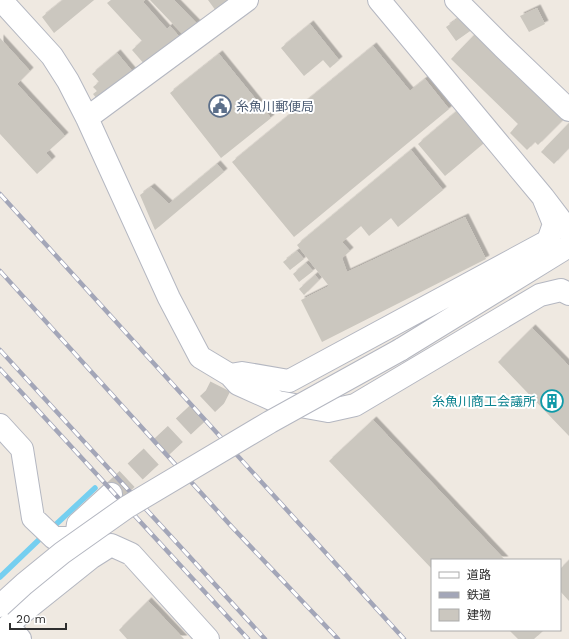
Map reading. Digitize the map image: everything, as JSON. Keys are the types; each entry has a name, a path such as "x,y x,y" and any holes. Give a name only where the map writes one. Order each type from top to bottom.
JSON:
{"street":[{"path":"1,0 52,56 68,81 87,118 169,298 200,357 230,375 238,384 278,402 328,411 355,406 540,295 562,290 569,294"},
{"path":"87,118 247,0"},
{"path":"379,0 543,197 569,231"},
{"path":"456,0 569,110"},
{"path":"230,375 242,373 289,381 548,241 554,224 543,197"},
{"path":"7,621 24,584 62,554 127,507 270,422 400,350 569,246"},
{"path":"352,347 376,393"},
{"path":"0,425 22,449 33,518 54,538 76,538"},
{"path":"92,558 76,538 78,524 111,494"},
{"path":"7,621 92,558 111,546 131,554 208,639"}],"building":[{"path":"63,0 94,0 54,33 42,17"},
{"path":"111,0 145,0 143,2 167,29 170,26 185,43 152,73 132,50 142,41 107,3"},
{"path":"150,0 174,0 205,32 192,44"},
{"path":"208,0 228,0 229,1 216,11"},
{"path":"537,8 545,24 529,32 520,16"},
{"path":"463,15 473,29 456,41 446,27"},
{"path":"310,24 339,60 330,68 323,60 304,76 281,48"},
{"path":"478,31 566,117 538,145 535,142 527,150 510,133 518,124 451,59"},
{"path":"0,38 30,71 17,84 65,136 46,153 52,160 37,174 0,134"},
{"path":"373,46 410,91 425,79 449,109 294,237 232,162"},
{"path":"117,53 144,85 109,114 93,94 97,91 93,87 99,82 92,74"},
{"path":"219,54 271,118 221,158 170,93"},
{"path":"457,111 484,143 445,176 418,144"},
{"path":"569,123 569,148 554,164 541,152"},
{"path":"411,150 443,190 398,227 391,218 369,236 361,226 342,242 350,251 342,258 347,272 465,217 486,259 322,342 301,300 329,286 297,245"},
{"path":"217,164 224,172 155,230 140,195 151,187 169,204"},
{"path":"297,251 304,259 290,270 283,262"},
{"path":"306,263 313,271 299,282 293,274"},
{"path":"315,275 319,280 304,295 299,289"},
{"name":"糸魚川商工会議所","path":"532,328 569,366 569,436 498,362"},
{"path":"373,420 504,559 431,559 431,568 329,461"},
{"path":"569,560 569,601 561,592 561,568"},
{"path":"148,601 184,639 127,639 119,630"},
{"path":"510,631 543,631 534,639 518,639"}],"waterway":[{"path":"51,529 95,488"},
{"path":"0,577 45,534"}],"tunnel":[{"path":"111,494 215,397 227,373"}],"railway":[{"path":"0,194 404,639"},
{"path":"0,271 232,527 338,639"},
{"path":"0,350 265,639"},
{"path":"0,369 248,639"}],"place":[{"name":"糸魚川郵便局","path":"220,106"},
{"name":"糸魚川商工会議所","path":"552,401"}]}
